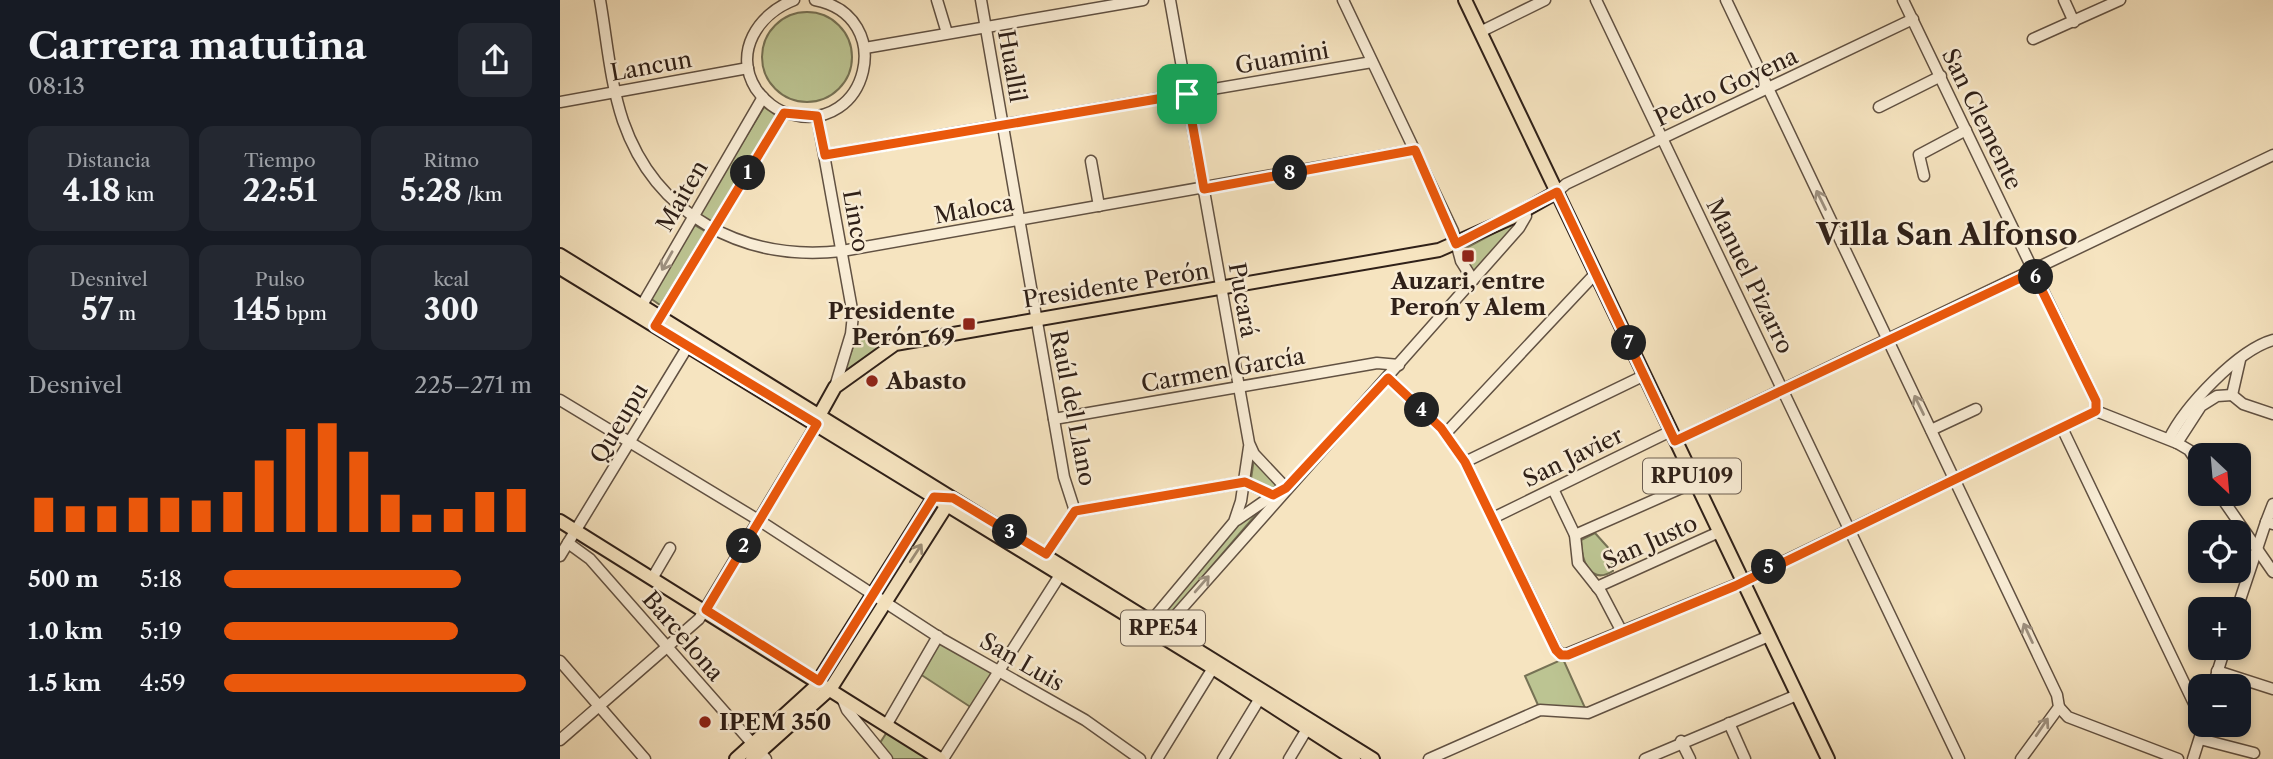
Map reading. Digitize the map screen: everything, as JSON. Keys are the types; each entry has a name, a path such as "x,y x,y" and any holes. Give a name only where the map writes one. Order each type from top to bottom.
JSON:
{"main road":[{"name":"RPU109","path":"1465,0 1828,759"},
{"name":"Presidente Perón","path":"818,419 835,387 895,344 1222,289 1456,244 1525,211 1557,192"},
{"name":"RPE54","path":"560,255 639,310"},
{"name":"RPE54","path":"560,268 658,321 818,419 1060,575 1153,620"},
{"name":"RPE54","path":"658,321 688,346 818,419"},
{"name":"RPE54","path":"942,497 1046,554 1373,759"},
{"path":"830,688 873,593 942,497"},
{"path":"736,759 757,754 830,688 884,601 942,497"},
{"path":"560,520 942,759"},
{"name":"RPE54","path":"1165,628 1213,668 1354,759"}],"street":[{"name":"Maloca","path":"600,0 615,92 638,157 657,184 693,216 740,242 763,248 813,253 842,251 1415,150"},
{"path":"794,0 768,14 758,25 748,53 748,68 762,97 784,113 817,116 841,106 858,87 866,61 865,48 852,19 840,9 815,0"},
{"path":"937,0 947,33"},
{"name":"Huallil","path":"981,0 1020,221"},
{"path":"865,48 1143,0"},
{"name":"Pucará","path":"1170,0 1249,443 1256,457 1286,488"},
{"path":"1343,0 1415,150 1461,261 1473,280"},
{"path":"1480,32 1545,0"},
{"name":"Manuel Pizarro","path":"1596,0 1959,759"},
{"path":"1726,0 2057,695 2059,707 2068,717 2178,759"},
{"name":"San Clemente","path":"1903,0 2096,401 2096,411"},
{"path":"2064,0 2074,22"},
{"path":"2033,39 2120,0"},
{"name":"Pedro Goyena","path":"1557,192 1566,184 1913,19"},
{"name":"Guamini","path":"825,155 1372,62"},
{"name":"Lancun","path":"560,102 748,68"},
{"path":"1879,107 1941,76"},
{"name":"Maiten","path":"639,310 762,97"},
{"name":"Maiten","path":"658,321 784,113"},
{"name":"Linco","path":"817,116 853,320 835,387"},
{"path":"1924,176 1919,155 1966,130"},
{"name":"San Javier","path":"1493,518 1673,436 1783,390 2273,155"},
{"path":"1091,161 1100,206"},
{"path":"1153,620 1234,522 1286,488 1388,378 1520,228 1526,216 1525,211"},
{"name":"Raúl del Llano","path":"1020,221 1064,477 1075,511 1046,554"},
{"path":"1446,433 1596,273"},
{"path":"2173,441 2194,400 2258,346 2273,340"},
{"name":"Queupu","path":"560,556 688,346"},
{"path":"2232,395 2241,360"},
{"name":"Carmen García","path":"1054,419 1377,363 1399,365"},
{"path":"1465,462 1644,375"},
{"path":"1388,378 1446,433 1465,462 1561,655 1570,654 1742,581 2096,411 2188,449"},
{"path":"2213,383 2217,396"},
{"path":"2173,441 2197,409 2217,396 2232,395 2243,404 2273,414"},
{"path":"560,400 873,593"},
{"path":"1931,430 1976,409"},
{"path":"560,740 667,648 706,610 818,419"},
{"path":"2062,428 2188,691"},
{"path":"1234,522 1245,482 1249,443"},
{"path":"1075,511 1245,482 1275,497"},
{"path":"1575,535 1695,482"},
{"path":"1553,489 1575,535 1578,564 1597,587 1622,632"},
{"path":"1165,628 1275,497"},
{"path":"2241,597 2257,550 2270,523 2273,504"},
{"path":"2227,506 2273,572"},
{"name":"San Justo","path":"1597,587 1719,532"},
{"name":"Barcelona","path":"568,543 590,559 757,754"},
{"path":"653,577 670,548"},
{"path":"942,759 1060,575"},
{"name":"San Luis","path":"873,593 938,636 1085,720 1140,759"},
{"path":"887,724 938,636"},
{"path":"1429,759 1540,710 1588,713 1769,636"},
{"path":"2216,674 2221,660"},
{"path":"560,661 645,759"},
{"path":"1157,759 1213,668"},
{"path":"2217,671 2273,689"},
{"path":"830,688 887,759"},
{"path":"1645,759 1681,741 1797,695"},
{"path":"1223,759 1260,698"},
{"path":"2021,759 2059,707"},
{"path":"1729,723 1745,759"},
{"path":"1289,759 1307,729"},
{"path":"2193,759 2200,738 2253,753"},
{"path":"1681,741 1689,759"}],"green space":[{"path":"807,12 824,16 839,25 848,40 852,57 848,74 839,89 824,98 807,102 790,98 775,89 766,74 762,57 766,40 775,25 790,16"},
{"path":"764,107 777,116 712,223 698,215"},
{"path":"691,223 708,233 663,307 650,298"},
{"path":"1513,223 1515,227 1473,273 1464,249"},
{"path":"859,332 887,348 840,380"},
{"path":"1254,458 1278,483 1272,490 1251,479"},
{"path":"1265,504 1170,615 1164,610 1235,527"},
{"path":"1595,533 1612,552 1613,571 1605,575 1592,573 1583,555 1581,540"},
{"path":"939,641 996,673 972,708 920,674"},
{"path":"1563,659 1586,710 1538,705 1525,676"},
{"path":"889,729 934,759 889,759 878,746"}],"place":[{"name":"Auzari, entre Peron y Alem","path":"1468,256"},
{"name":"Presidente Perón 69","path":"969,324"},
{"name":"Abasto","path":"872,381"},
{"name":"IPEM 350","path":"705,722"}],"district":[{"name":"Villa San Alfonso","path":"1947,235"}],"route":[{"path":"1187,94 1204,189 1415,150 1453,231 1456,244 1547,200 1557,192 1675,441 2033,272 2097,403 2096,411 1735,586 1568,655 1561,655 1556,650 1493,518 1446,433 1388,378 1286,488 1273,495 1245,482 1075,511 1046,554 953,498 934,497 819,681 706,610 817,424 655,326 784,113 817,116 825,155 1187,94"}]}
